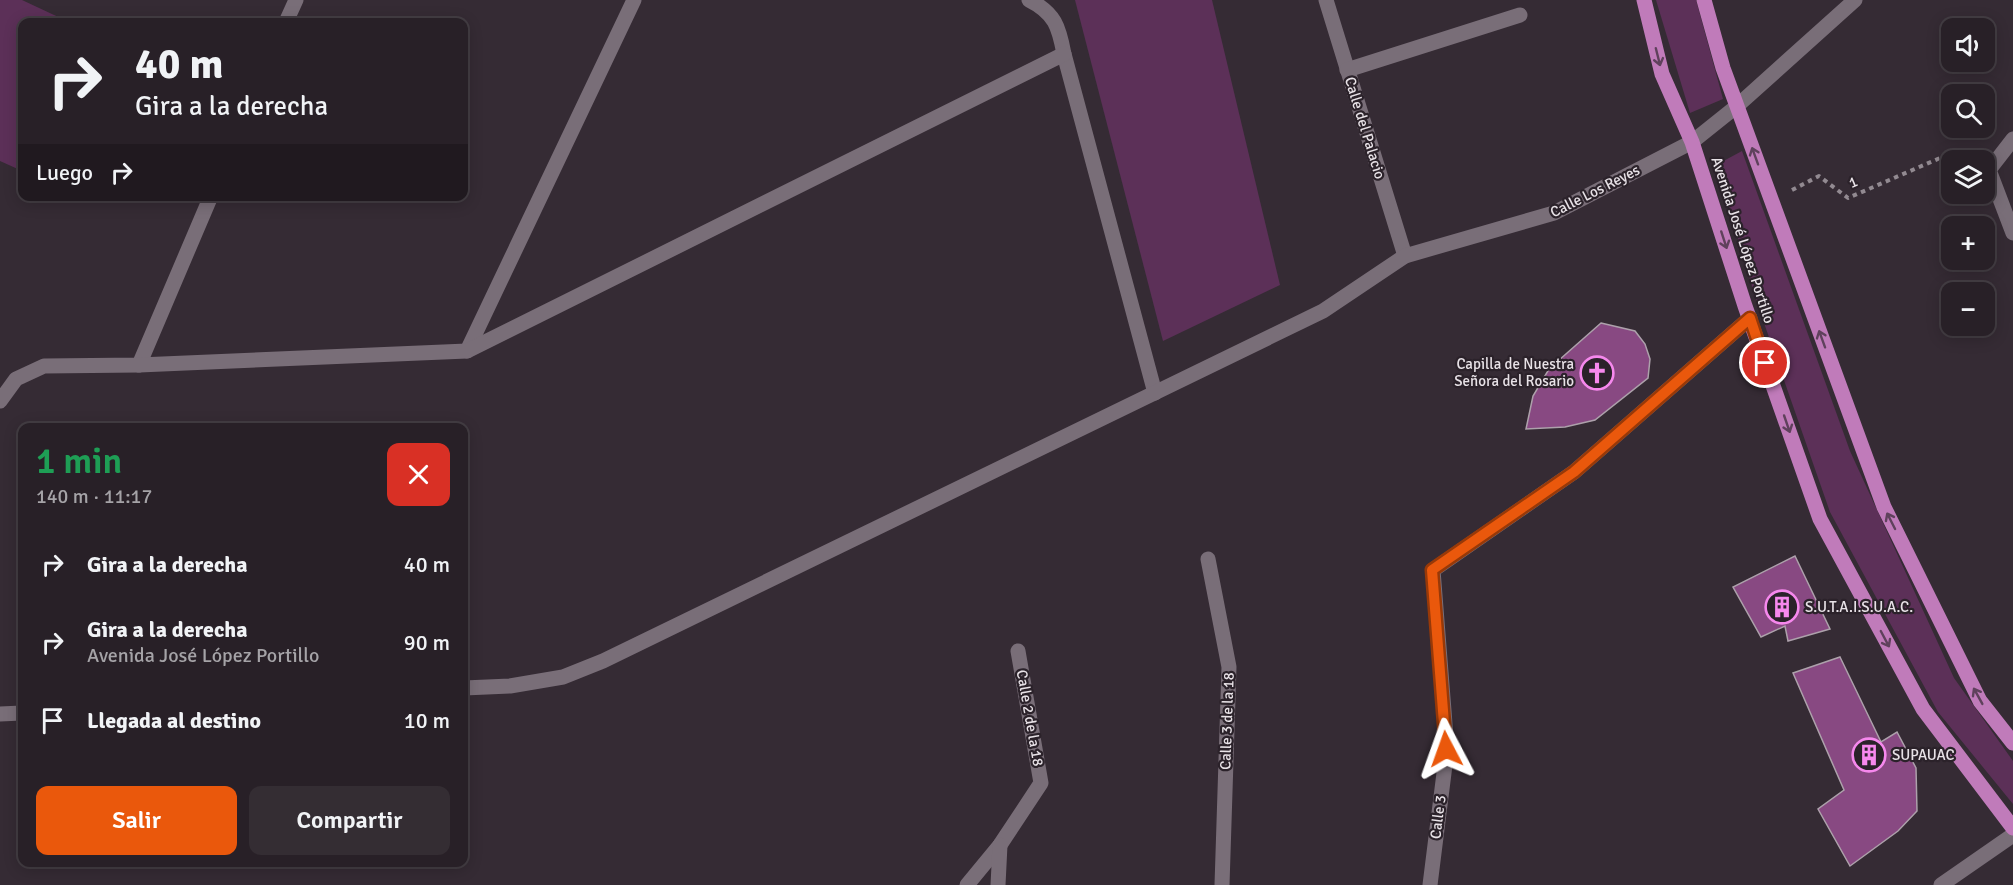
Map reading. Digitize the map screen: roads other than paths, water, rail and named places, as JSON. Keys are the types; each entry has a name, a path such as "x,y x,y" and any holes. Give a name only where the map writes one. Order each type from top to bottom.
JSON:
{"main road":[{"name":"Avenida José López Portillo","path":"1644,0 1662,74 1692,142 1820,519 1923,710 2013,828"},
{"path":"1704,0 1737,105 1884,507 1980,701 2013,743"}],"street":[{"path":"288,18 296,0"},
{"path":"467,351 634,0"},
{"path":"1029,0 1043,7 1059,27 1064,54 1155,393"},
{"name":"Calle del Palacio","path":"1326,0 1405,256"},
{"name":"Calle Los Reyes","path":"468,688 510,686 563,677 603,661 1323,311 1405,256 1554,213 1692,142 1855,0"},
{"path":"1347,70 1520,15"},
{"path":"0,401 16,379 44,366 139,365 467,351 1064,54"},
{"path":"2013,139 1989,170 2013,233"},
{"path":"139,365 209,201"},
{"name":"Calle 3","path":"1430,885 1446,749 1432,570 1574,472 1750,318"},
{"name":"Calle 3 de la 18","path":"1208,559 1230,667 1222,885"},
{"name":"Calle 2 de la 18","path":"967,885 1000,845 1041,783 1018,651"},
{"path":"0,714 18,713"},
{"path":"1941,885 2013,835"},
{"path":"998,885 1000,845"}],"place":[{"name":"Capilla de Nuestra Señora del Rosario","path":"1597,373"},
{"name":"S.U.T.A.I.S.U.A.C.","path":"1782,607"},
{"name":"SUPAUAC","path":"1869,755"}]}
